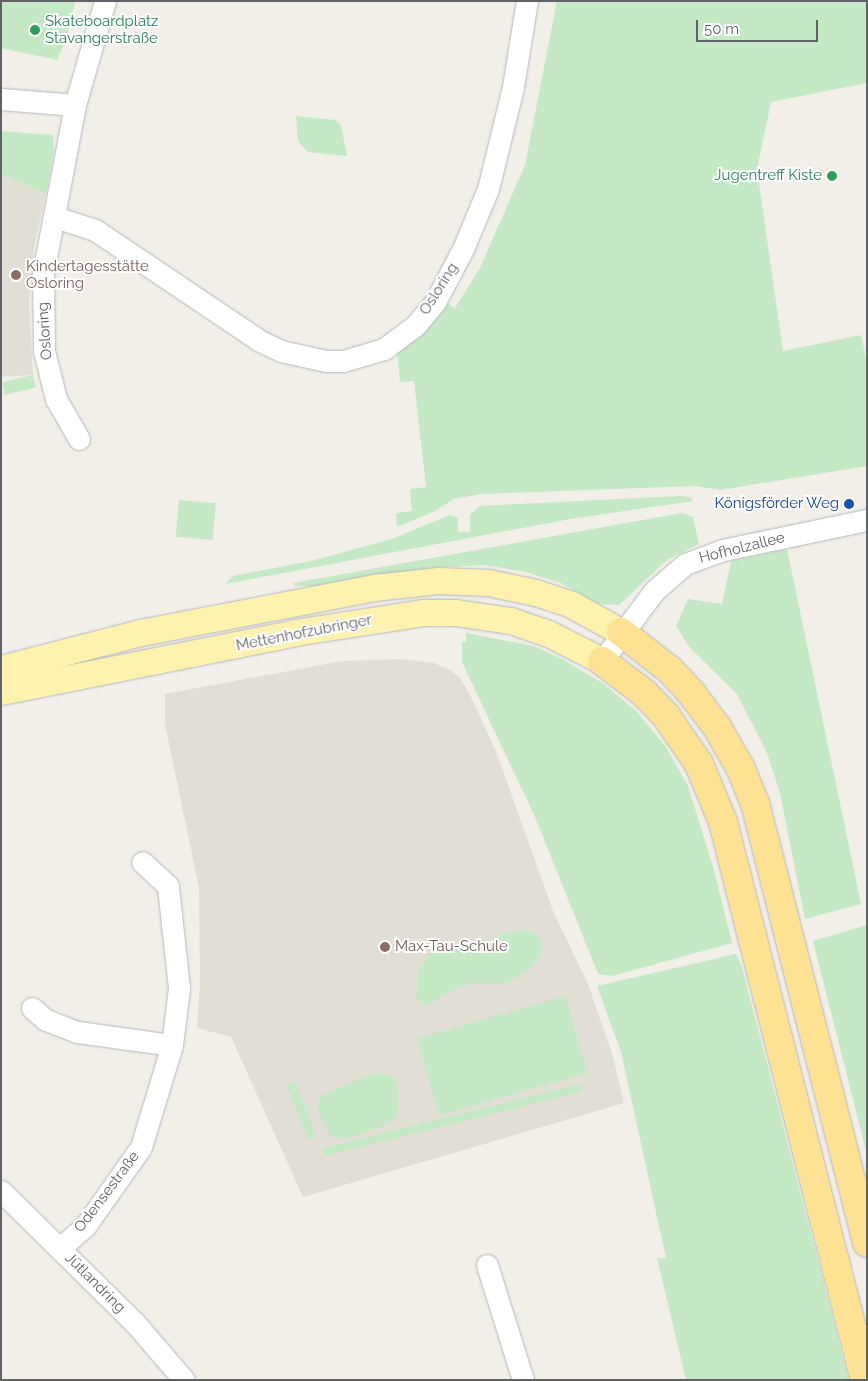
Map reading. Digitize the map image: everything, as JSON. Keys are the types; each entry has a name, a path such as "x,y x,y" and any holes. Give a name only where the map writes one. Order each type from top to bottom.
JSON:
{"highway":[{"path":"621,632 665,665 692,694 722,735 755,803 867,1243"},
{"path":"602,661 644,693 666,716 699,764 723,822 864,1380"}],"main road":[{"name":"Mettenhofzubringer","path":"1,692 40,673 141,633 374,588 430,582 489,584 536,593 572,605 621,632"},
{"name":"Mettenhofzubringer","path":"40,673 424,613 456,613 511,621 549,634 602,661"},
{"path":"1,658 40,673"},
{"path":"1,669 40,673"},
{"path":"1,705 40,673"}],"street":[{"name":"Osloring","path":"79,439 53,393 44,351 43,273 75,105 106,1"},
{"name":"Osloring","path":"55,217 95,230 260,341 281,351 326,361 344,361 384,349 415,326 440,294 488,189 513,88 527,1"},
{"path":"1,99 75,105"},
{"name":"Hofholzallee","path":"602,661 621,632 669,577 698,558 867,520"},
{"name":"Odensestraße","path":"60,1248 86,1225 141,1146 172,1045 179,988 168,886 142,862"},
{"path":"32,1008 46,1020 78,1032 172,1045"},
{"name":"Jütlandring","path":"1,1191 135,1323 184,1380"},
{"path":"487,1265 523,1380"}],"shaded area":[{"name":"Kindertagesstätte Osloring","path":"1,174 46,194 34,247 29,303 33,375 1,377"},
{"name":"Max-Tau-Schule","path":"400,659 434,663 450,670 460,678 472,699 497,754 553,911 588,984 612,1053 624,1103 303,1197 231,1037 197,1028 200,983 199,888 165,724 165,694 342,661"}],"green space":[{"name":"Skateboardplatz Stavangerstraße","path":"1,1 75,1 67,37 57,60 1,48"},
{"path":"557,1 867,1 867,83 771,102 757,169 783,351 861,335 867,362 867,466 720,490 696,486 482,494 454,499 435,511 397,527 396,513 412,511 410,489 426,487 414,381 400,382 397,349 444,301 455,308 480,268 525,165"},
{"path":"296,116 335,120 341,125 347,156 308,152 298,141"},
{"path":"1,131 53,135 54,153 46,194 1,174"},
{"path":"33,375 36,388 5,395 2,382"},
{"path":"691,497 693,501 570,519 225,584 233,576 311,561 392,539 450,515 458,518 458,532 470,532 470,514 480,506"},
{"path":"179,500 216,503 213,540 176,537"},
{"path":"682,513 693,517 699,544 667,560 619,605 597,604 561,583 526,572 484,565 430,568 314,586 295,586 293,583"},
{"path":"787,549 861,904 805,919 780,793 767,753 737,694 690,648 676,626 688,599 722,604 731,561"},
{"path":"466,633 534,646 562,659 604,684 637,712 666,747 688,786 714,870 732,943 612,976 598,974 535,817 462,662 462,642 466,642"},
{"path":"867,925 867,1155 813,941"},
{"path":"524,929 540,937 541,953 531,967 515,979 502,984 475,983 456,988 426,1006 417,999 418,971 431,953 481,946 504,934"},
{"path":"736,954 742,967 849,1380 686,1380 657,1258 666,1258 621,1052 597,986"},
{"path":"565,996 587,1073 439,1115 417,1038"},
{"path":"376,1073 393,1075 399,1094 397,1116 383,1126 344,1139 330,1136 318,1110 319,1096"},
{"path":"295,1081 317,1137 308,1140 287,1084"},
{"path":"580,1084 582,1092 325,1156 323,1148"}],"place":[{"name":"Skateboardplatz Stavangerstraße","path":"35,30"},
{"name":"Jugentreff Kiste","path":"832,176"},
{"name":"Kindertagesstätte Osloring","path":"16,275"},
{"name":"Königsförder Weg","path":"849,504"},
{"name":"Max-Tau-Schule","path":"385,947"}]}
